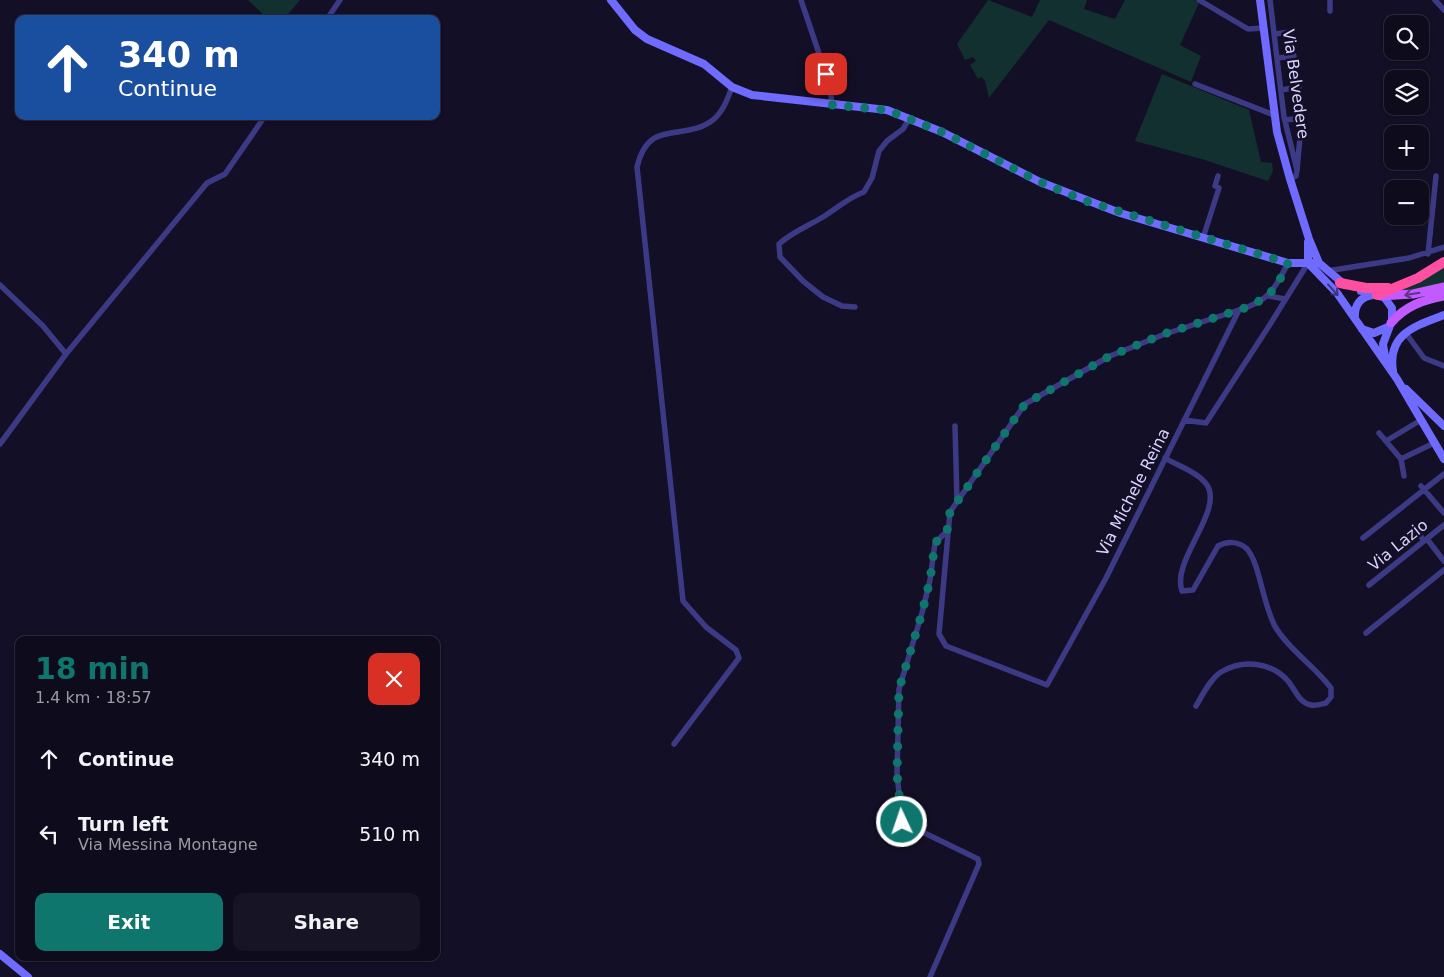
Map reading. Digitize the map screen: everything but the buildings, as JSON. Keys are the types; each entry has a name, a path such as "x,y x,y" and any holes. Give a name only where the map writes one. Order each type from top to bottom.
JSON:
{"highway":[{"path":"1377,295 1436,268 1444,262"},
{"path":"1340,283 1366,288 1398,286"}],"main road":[{"path":"1377,295 1413,294 1444,287"},
{"path":"1390,324 1403,311 1414,304 1444,296"}],"street":[{"path":"330,15 340,0"},
{"path":"611,0 636,30 647,39 704,64 732,87 752,95 887,110 942,132 1040,182 1086,201 1288,263 1319,263"},
{"path":"801,0 830,86 832,105"},
{"path":"1199,0 1248,29 1264,28"},
{"path":"1260,0 1274,115 1290,179 1309,239 1319,263 1340,283 1377,295 1388,301 1392,308 1383,349 1386,364"},
{"name":"Via Belvedere","path":"1270,0 1285,120 1297,170"},
{"path":"1330,0 1330,11"},
{"path":"1435,0 1444,10"},
{"path":"1275,34 1290,32 1299,87 1302,118 1297,170 1296,176 1290,179"},
{"path":"1278,58 1294,56"},
{"path":"1195,84 1274,115"},
{"path":"674,744 739,658 736,650 706,627 683,601 637,167 641,152 653,137 696,128 713,120 726,104 732,87"},
{"path":"1281,90 1299,87"},
{"path":"1285,120 1302,118"},
{"path":"855,307 842,306 823,297 803,281 780,257 779,244 788,236 824,216 851,197 864,192 872,178 879,151 887,141 903,129 909,119"},
{"path":"0,444 66,354 207,183 225,174 262,120"},
{"path":"1288,138 1300,136"},
{"path":"1203,238 1219,188 1215,186 1218,176"},
{"path":"1428,254 1436,176"},
{"path":"1184,420 1206,423 1308,263 1309,239"},
{"path":"1326,271 1428,254 1444,247"},
{"path":"930,977 979,864 978,859 902,822 897,774 899,689 922,613 930,580 935,543 947,531 950,512 1025,404 1110,356 1164,334 1239,310 1269,296 1288,263"},
{"path":"1308,263 1338,293 1356,322 1395,376 1442,424 1427,430"},
{"path":"0,285 43,326 66,354"},
{"path":"1377,295 1367,296 1359,301 1355,310 1356,322 1364,331 1374,333 1380,332 1390,324"},
{"path":"1269,296 1285,299"},
{"name":"Via Michele Reina","path":"947,531 939,634 946,646 1047,685 1106,578 1239,310"},
{"path":"1383,349 1387,351 1393,349 1405,332 1444,315"},
{"path":"1405,332 1424,358 1444,366"},
{"path":"1393,349 1395,376 1444,459"},
{"path":"1416,412 1424,407"},
{"path":"1386,441 1421,420"},
{"path":"955,426 957,502"},
{"path":"1380,433 1401,459 1404,476"},
{"path":"1401,459 1434,443"},
{"path":"1165,458 1202,480 1210,493 1208,508 1180,577 1182,591 1193,590 1218,546 1230,542 1241,544 1253,557 1271,618 1277,629 1292,649 1331,688 1331,697 1326,703 1312,706 1302,701 1286,680 1273,669 1263,665 1250,664 1220,673 1196,706"},
{"path":"1363,538 1423,488 1444,474"},
{"path":"1423,488 1444,513"},
{"name":"Via Lazio","path":"1369,586 1444,525"},
{"path":"1414,526 1444,561"},
{"path":"1366,632 1444,570"},
{"path":"0,954 28,977"}],"green space":[{"path":"248,0 300,0 287,15 264,15"},
{"path":"988,0 1032,17 1040,0 1087,0 1084,9 1115,19 1125,0 1194,0 1199,3 1180,45 1201,56 1191,82 1049,20 989,98 985,81 981,77 978,79 970,65 976,61 973,57 965,60 957,44"},
{"path":"1162,74 1249,110 1261,162 1272,163 1273,171 1268,181 1205,160 1135,141"},
{"path":"1444,267 1444,283 1408,291 1397,291"}],"route":[{"path":"826,74 832,92 832,105 887,110 942,132 1040,182 1086,201 1288,263 1277,286 1269,296 1261,301 1164,334 1110,356 1025,404 950,512 947,531 935,543 930,580 922,613 914,644 903,669 899,689 897,774 902,822"}]}
